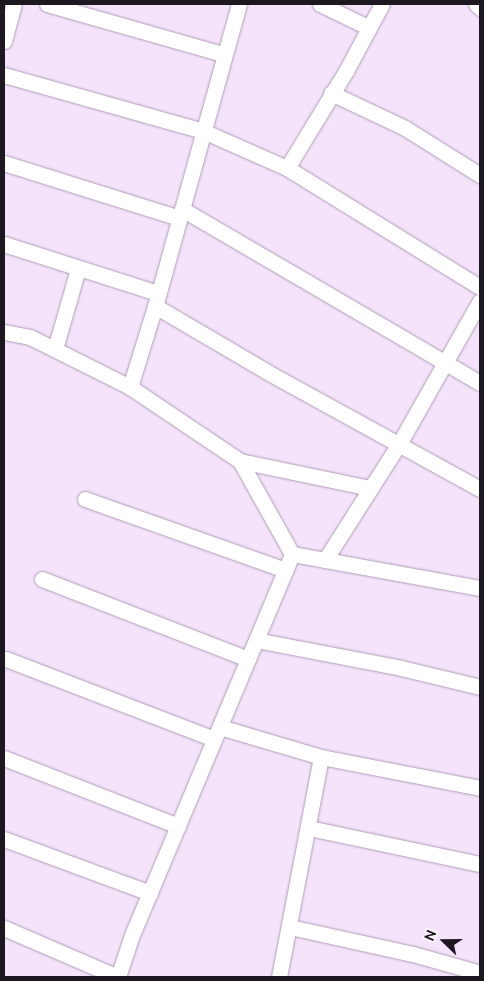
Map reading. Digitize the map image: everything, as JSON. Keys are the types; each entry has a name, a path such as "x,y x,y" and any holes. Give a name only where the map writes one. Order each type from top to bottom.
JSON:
{"street":[{"path":"4,40 14,4"},
{"path":"47,4 223,54"},
{"path":"130,387 157,300 223,54 239,4"},
{"path":"320,4 368,27"},
{"path":"287,168 346,71 382,4"},
{"path":"476,4 480,8"},
{"path":"4,75 203,131 287,168 480,286"},
{"path":"331,93 405,128 480,175"},
{"path":"4,163 180,213 480,383"},
{"path":"4,244 157,300 269,373 480,488"},
{"path":"55,349 78,270"},
{"path":"325,560 399,444 480,300"},
{"path":"4,332 30,337 130,387 240,460 370,488"},
{"path":"4,928 118,977 150,893 292,554 240,460"},
{"path":"85,499 286,570"},
{"path":"292,554 480,588"},
{"path":"42,579 248,659"},
{"path":"256,640 401,668 480,687"},
{"path":"6,659 217,733 321,757 480,788"},
{"path":"279,977 309,828 321,757"},
{"path":"4,758 178,826"},
{"path":"309,828 480,864"},
{"path":"4,839 150,893"},
{"path":"290,927 414,954 480,973"}]}
